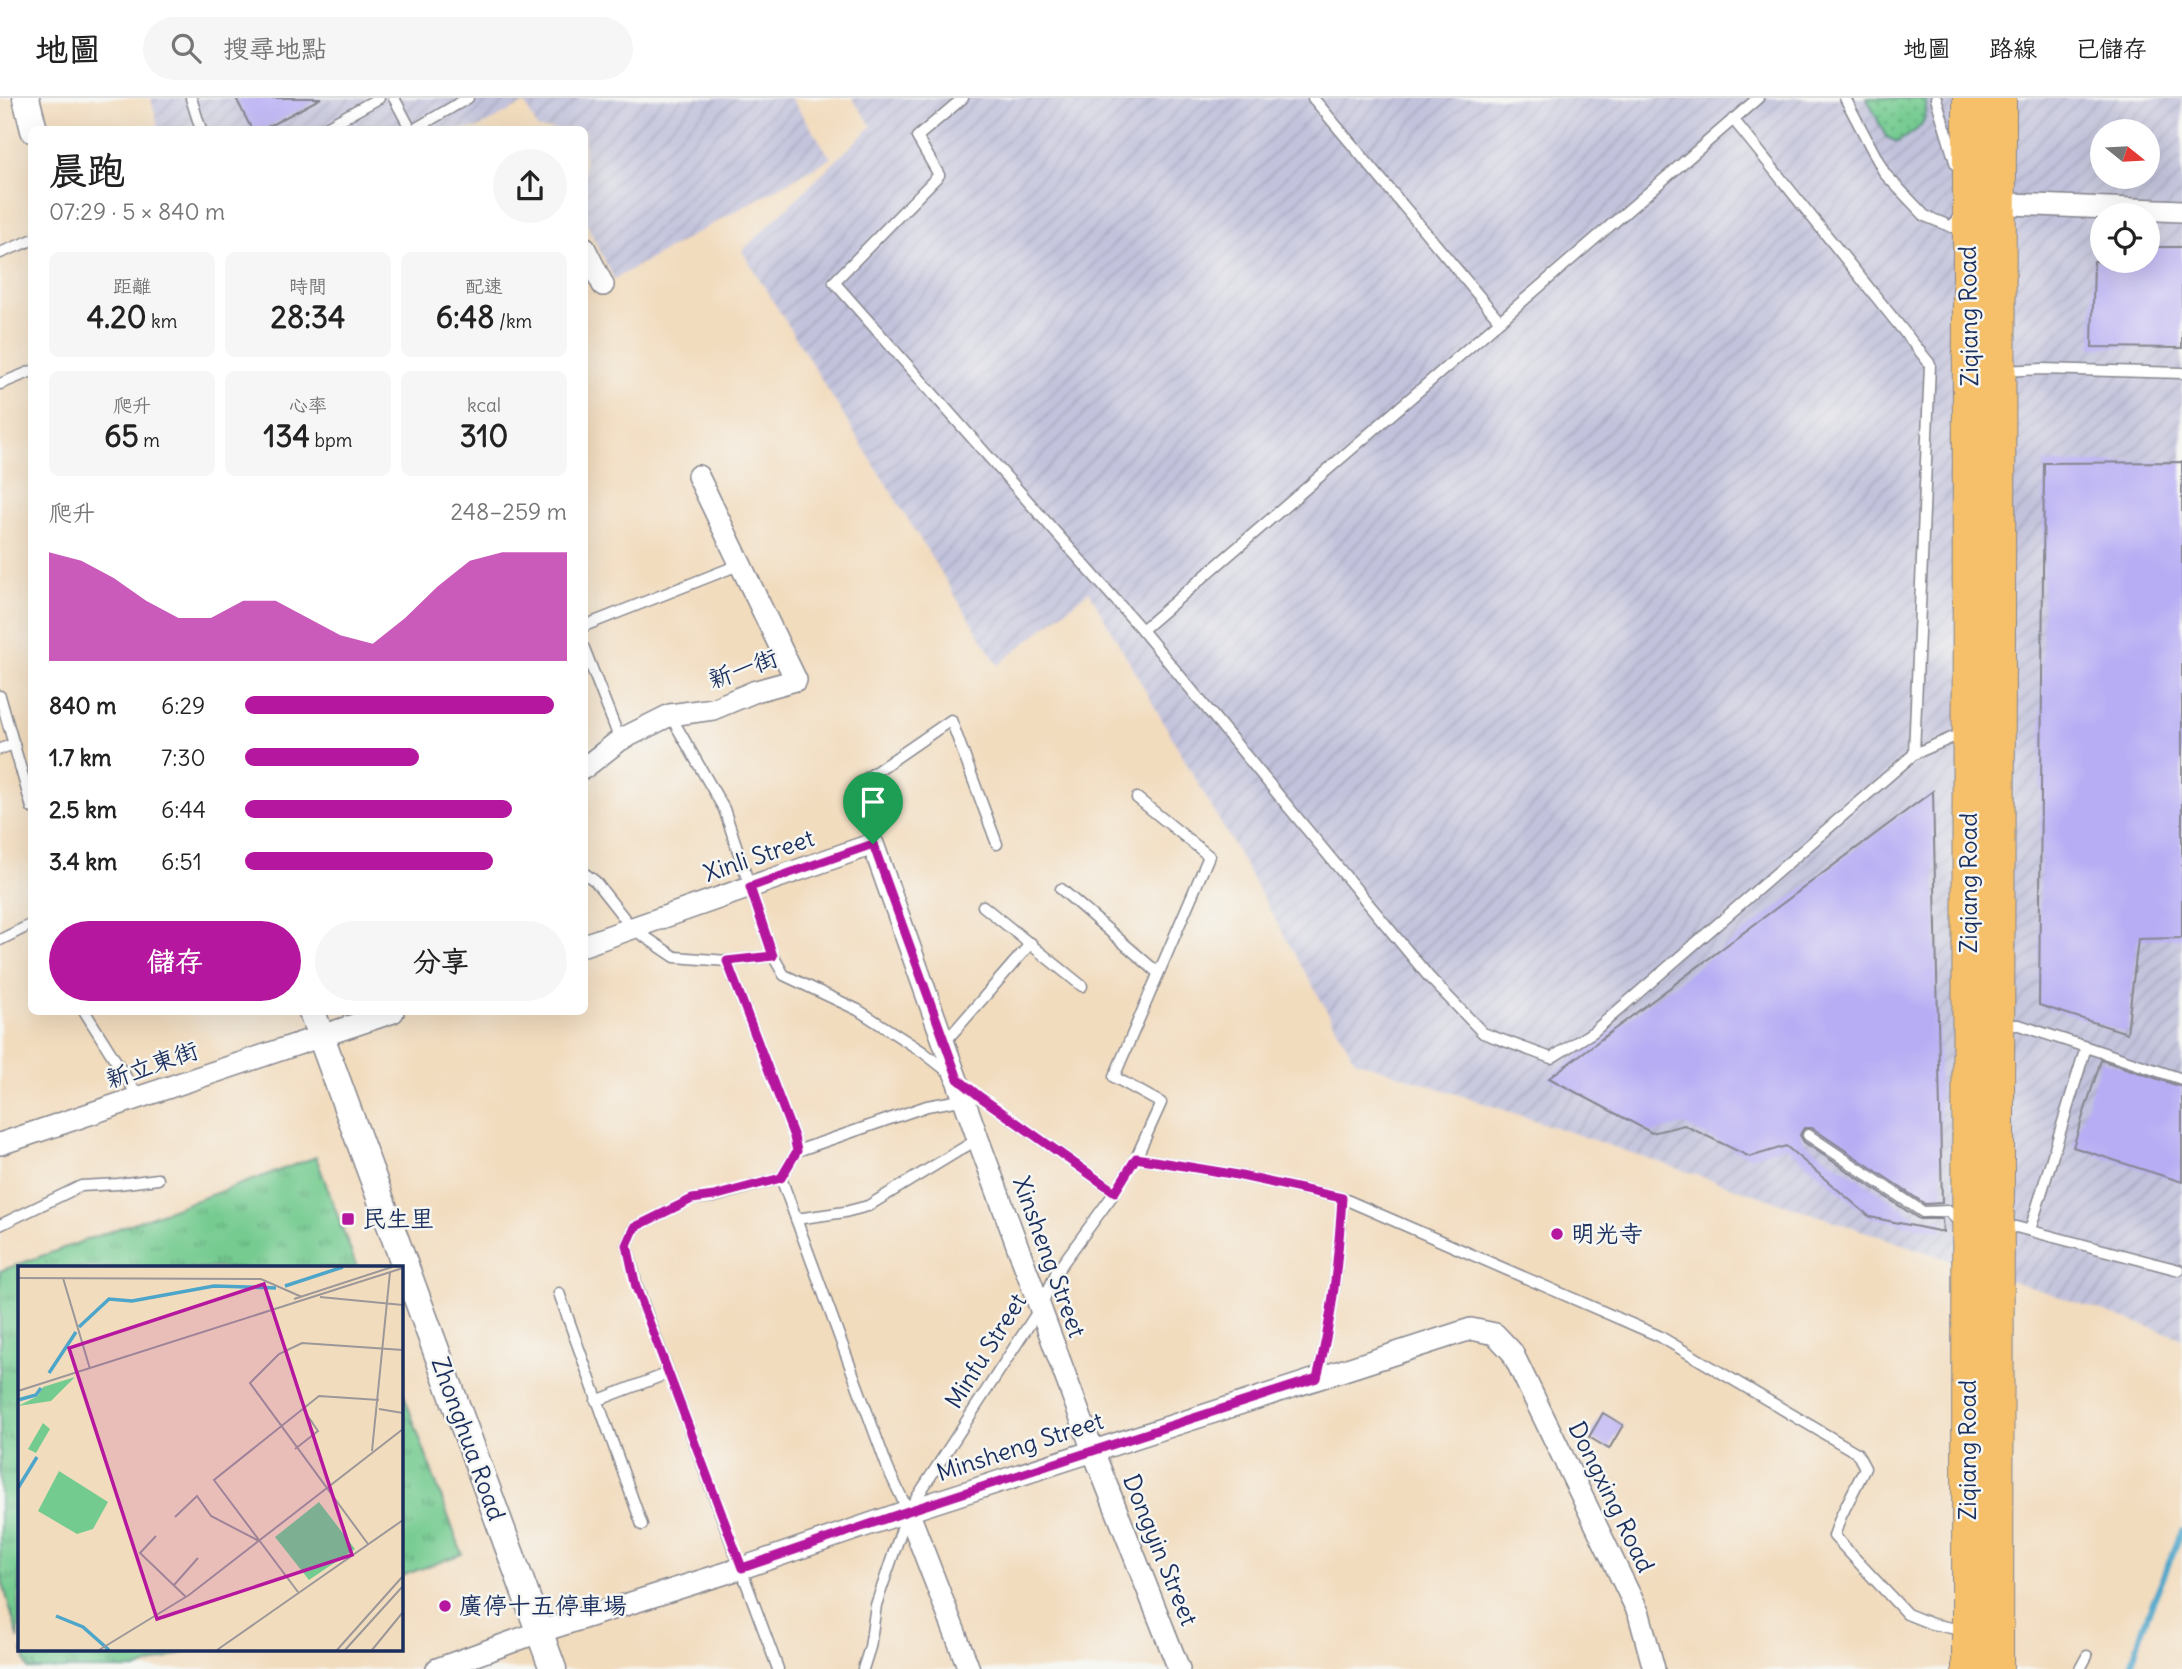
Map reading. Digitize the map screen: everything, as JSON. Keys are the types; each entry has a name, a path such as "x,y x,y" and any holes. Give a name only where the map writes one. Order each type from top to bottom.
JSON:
{"main road":[{"name":"Ziqiang Road","path":"1969,98 1968,201 1985,372"},
{"name":"Ziqiang Road","path":"1968,1669 1982,1632 1985,372 2000,205 2002,98"},
{"name":"Ziqiang Road","path":"1984,728 1998,1025 1984,1230"},
{"name":"Ziqiang Road","path":"1982,1632 1997,1669"}],"street":[{"path":"26,98 33,126"},
{"path":"1968,201 2000,205 2182,211"},
{"path":"588,255 603,285"},
{"name":"新一街","path":"588,765 620,740 670,715 713,709 756,691 796,680 698,476"},
{"path":"873,844 944,1042 968,1092"},
{"name":"Xinli Street","path":"588,944 873,844"},
{"name":"Zhonghua Road","path":"313,1015 553,1669"},
{"path":"321,1037 337,1015"},
{"path":"321,1037 384,1015"},
{"name":"新立東街","path":"0,1144 321,1037"},
{"name":"Xinsheng Street","path":"968,1092 978,1139 1093,1451"},
{"name":"Minsheng Street","path":"437,1669 539,1632 1471,1329 1495,1334 1512,1352"},
{"name":"Dongxing Road","path":"1512,1352 1639,1614 1654,1669"},
{"name":"Dongyin Street","path":"1093,1451 1171,1667"},
{"path":"908,1511 969,1669"}],"lane":[{"path":"191,98 200,126"},
{"path":"328,126 379,98"},
{"path":"394,98 410,126"},
{"path":"419,126 468,98"},
{"path":"963,98 917,137 939,175 834,282 1142,630 1429,977 1483,1033 1550,1058 1593,1032 1914,754 1984,728"},
{"path":"1313,98 1500,321"},
{"path":"1142,630 1758,98"},
{"path":"1845,98 1885,174 1925,216 1952,227 1968,201 1936,98"},
{"path":"1733,119 1930,364 1914,754"},
{"path":"0,253 28,242"},
{"path":"1985,372 2042,369 2182,373"},
{"path":"0,384 28,374"},
{"path":"588,624 741,564"},
{"path":"588,658 620,740"},
{"path":"0,696 28,794"},
{"path":"670,715 724,809 773,956 784,975 858,1010 923,1052 968,1092 1115,1192"},
{"path":"873,844 858,784 951,720 997,844"},
{"path":"0,749 14,744"},
{"path":"1061,889 1158,974 1209,856 1137,799"},
{"path":"588,876 632,928 675,957 727,961 773,956"},
{"path":"983,906 1082,986"},
{"path":"0,940 28,929"},
{"path":"944,1042 1031,943"},
{"path":"727,961 797,1151"},
{"name":"Minfu Street","path":"863,1669 870,1647 876,1605 908,1511 1040,1308 1057,1270 1115,1192 1136,1158 1161,1103 1114,1077 1158,974"},
{"path":"87,1015 139,1098"},
{"path":"1998,1025 2019,1025 2182,1079"},
{"path":"2030,1230 2086,1046"},
{"path":"778,1669 636,1287 627,1245 635,1227 692,1199 714,1196 781,1178 797,1151 968,1092"},
{"path":"1808,1135 1923,1212 1948,1211 1984,1230 2016,1227 2179,1270"},
{"path":"796,1219 869,1206 978,1139"},
{"path":"1136,1158 1232,1174 1342,1198 1660,1336 1857,1454 1865,1468 1834,1536 1907,1614 1932,1624 1982,1632"},
{"path":"781,1178 888,1469 908,1511"},
{"path":"0,1225 81,1186 158,1179"},
{"path":"1317,1378 1328,1337 1336,1280 1342,1198"},
{"path":"559,1293 642,1525"},
{"path":"596,1401 669,1373"},
{"path":"2080,1669 2087,1656"}],"shaded area":[{"path":"151,98 791,98 831,158 614,279 588,226 588,126 536,126 525,103 482,126 158,126"},
{"path":"852,98 2182,98 2182,1338 1355,1060 1089,591 998,665 742,251 872,126"}],"green space":[{"path":"1867,98 1926,98 1926,114 1917,130 1897,142 1886,137"},
{"path":"316,1157 356,1266 18,1266 18,1636 0,1573 0,1271"},
{"path":"402,1390 462,1554 402,1576"},
{"path":"23,1652 185,1652 137,1669 28,1669"}],"building":[{"path":"236,98 321,98 269,126 250,126"},
{"path":"2160,247 2182,247 2182,348 2092,347 2094,273 2160,273"},
{"path":"2182,462 2182,938 2138,939 2127,1033 2039,1005 2044,463"},
{"path":"1933,791 1942,1203 1925,1204 1812,1128 1804,1128 1800,1135 1804,1142 1919,1219 1942,1219 1943,1232 1870,1217 1786,1146 1750,1157 1684,1125 1652,1133 1549,1078"},
{"path":"2101,1060 2182,1087 2182,1182 2073,1147"},
{"path":"1603,1413 1623,1425 1609,1449 1589,1437"}],"waterway":[{"path":"2130,1669 2144,1624 2182,1531"}],"place":[{"name":"民生里","path":"348,1219"},
{"name":"明光寺","path":"1557,1234"},
{"name":"廣停十五停車場","path":"445,1606"}],"route":[{"path":"873,844 958,1079 979,1096 1115,1192 1136,1158 1232,1174 1342,1198 1336,1280 1328,1337 1317,1378 742,1568 636,1287 627,1245 635,1227 692,1199 714,1196 781,1178 797,1151 794,1137 727,961 773,956 750,887 873,844"}]}
